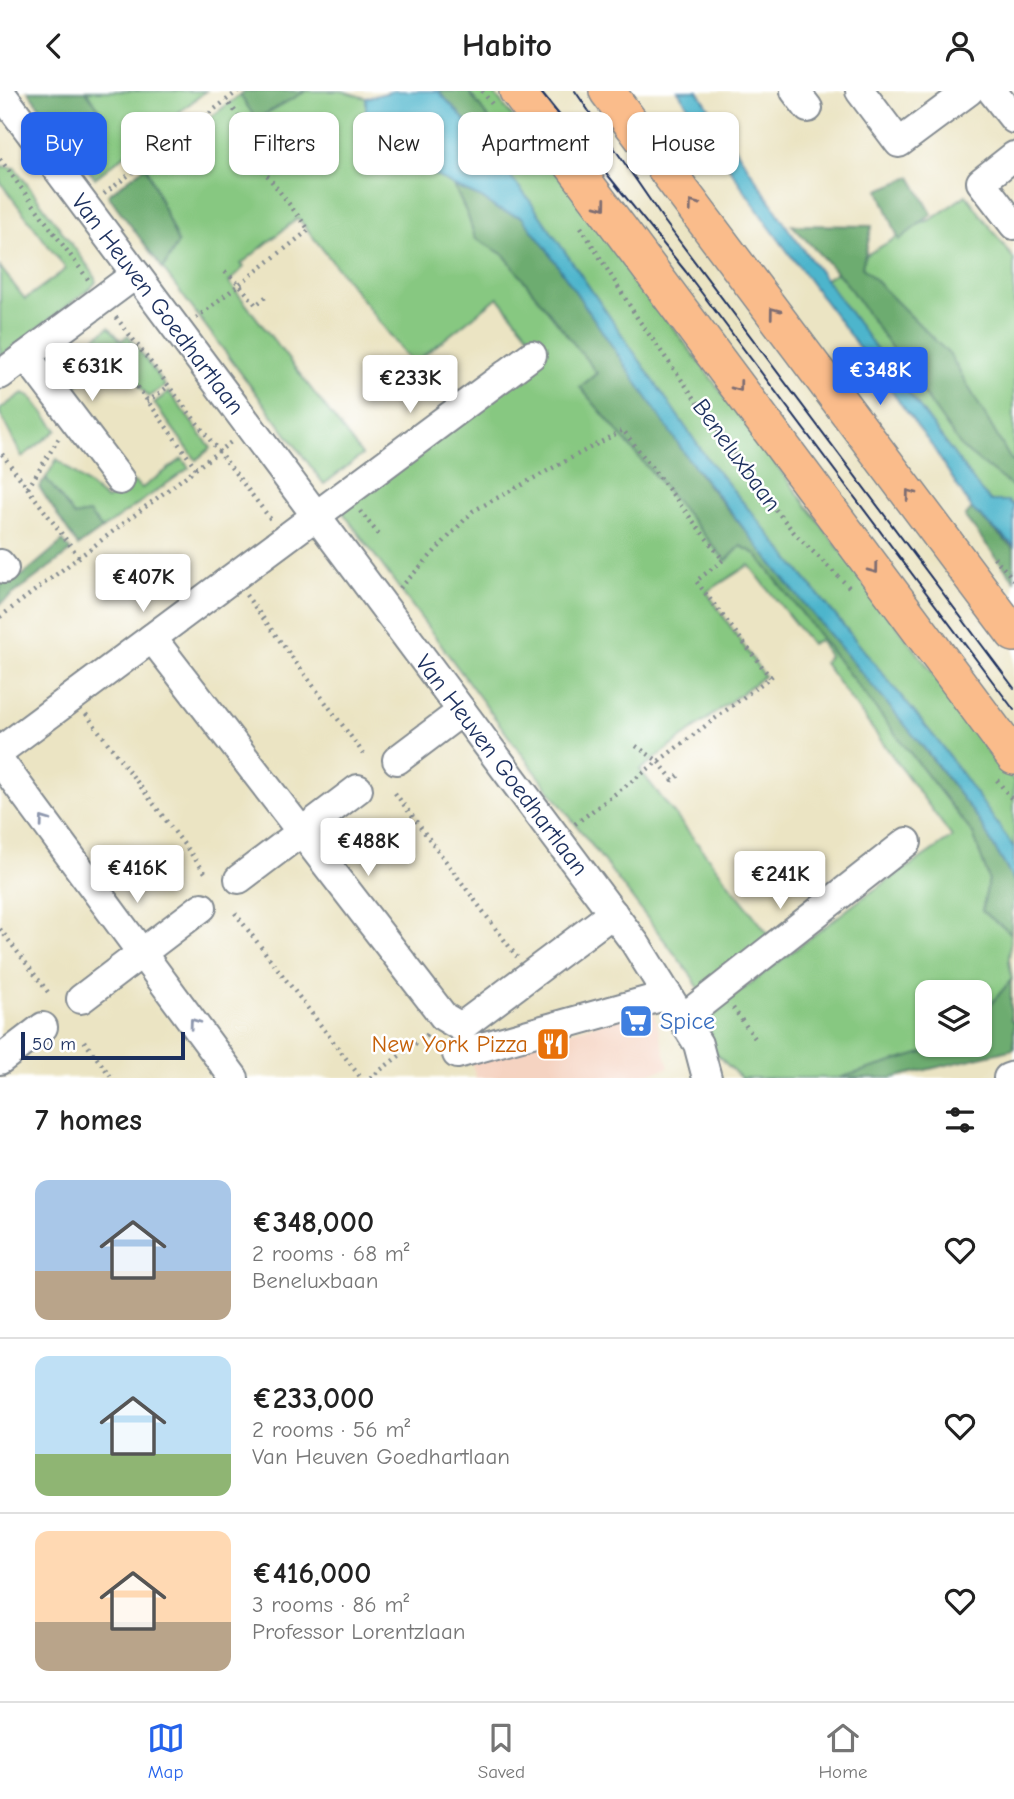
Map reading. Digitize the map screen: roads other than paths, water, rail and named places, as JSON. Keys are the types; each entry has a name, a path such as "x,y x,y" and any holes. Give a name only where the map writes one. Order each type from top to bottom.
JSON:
{"main road":[{"path":"607,91 1014,634"},
{"name":"Beneluxbaan","path":"508,102 1002,764"}],"street":[{"path":"860,91 899,143 937,100 969,91"},
{"name":"Van Heuven Goedhartlaan","path":"0,92 635,943 698,1044 709,1076"},
{"path":"1014,156 981,182 1014,225"},
{"path":"0,375 136,274"},
{"path":"0,751 532,355"},
{"path":"26,356 120,480"},
{"path":"152,638 448,1019 461,1027 613,913"},
{"path":"397,760 462,711"},
{"path":"0,761 234,1078"},
{"path":"239,879 358,789"},
{"path":"457,1054 676,1006 719,990 907,842"},
{"path":"80,999 202,907"},
{"path":"0,1060 43,1027"},
{"path":"1008,1078 1014,1076"}],"water":[{"path":"394,91 438,91 458,113 458,175 509,175 530,201 706,457 941,745 1014,848 1014,881 978,819 929,754 687,457 548,251 522,217 497,209 482,198 435,175 444,175 444,112 366,112 366,98"},
{"path":"678,91 698,91 712,112 692,112"},
{"path":"739,154 789,230 981,491 991,501 1008,501 1014,506 1014,546 972,509 932,446 765,221 734,175 739,175"}],"tram line":[{"path":"540,91 686,272 1014,710"},
{"path":"575,91 665,222 1014,688"}],"place":[{"name":"Spice","path":"636,1021"},
{"name":"New York Pizza","path":"553,1044"}]}
